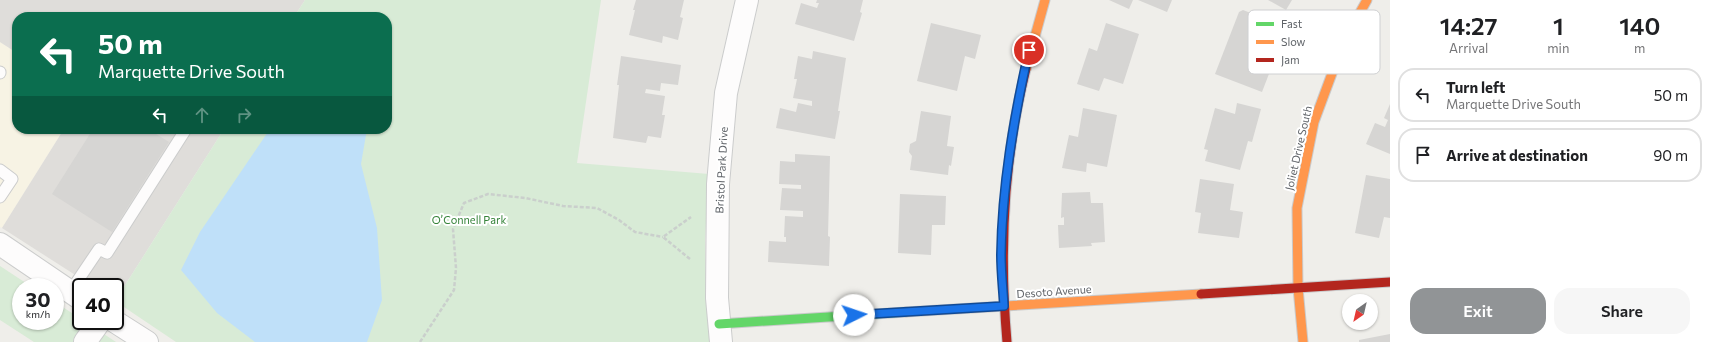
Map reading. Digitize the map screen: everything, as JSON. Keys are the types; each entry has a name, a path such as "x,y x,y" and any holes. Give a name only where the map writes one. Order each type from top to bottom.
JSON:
{"street":[{"name":"Bristol Park Drive","path":"720,333 717,298 718,184 726,93 747,0"},
{"path":"1006,342 1001,256 1003,210 1009,153 1017,103 1026,65 1045,0"},
{"name":"Joliet Drive South","path":"1361,10 1367,0"},
{"name":"Joliet Drive South","path":"1303,342 1298,288 1297,208 1314,122 1332,74"},
{"path":"0,244 72,293"},
{"name":"Desoto Avenue","path":"720,333 1004,306 1390,282"},
{"path":"124,327 147,342"},
{"path":"85,342 94,330"}],"lane":[{"path":"84,278 99,249 107,253 183,134"},
{"path":"0,170 12,179 0,197"}],"path":[{"path":"420,342 454,290 456,268 453,229 464,203 488,194 525,198 563,206 597,208 619,220 635,232 663,237 690,259"},
{"path":"663,237 691,217"}],"shaded area":[{"path":"0,0 305,0 297,12 12,12 12,50 0,42"},
{"path":"0,42 12,50 12,134 61,134 2,228 0,227"},
{"path":"61,134 221,134 124,287 124,278 80,278 2,228"}],"green space":[{"name":"O’Connell Park","path":"305,0 601,0 577,163 709,174 705,239 706,295 710,342 176,342 124,307 124,287 221,134 392,134 392,12 297,12"},
{"path":"0,266 18,278 12,278 12,328 0,320"},
{"path":"64,308 72,313 72,330 98,330 116,342 34,342 15,330 64,330"}],"water":[{"path":"267,134 366,134 361,164 377,228 382,300 367,342 255,342 217,313 181,270 200,232"}],"building":[{"path":"636,0 684,0 680,17 683,18 678,40 663,36 662,43 629,35"},
{"path":"817,0 863,0 860,12 862,13 854,41 795,24 801,3 817,8 819,3 816,3"},
{"path":"1109,0 1133,0 1129,9"},
{"path":"1138,0 1172,0 1167,12"},
{"path":"1268,0 1292,0 1286,10"},
{"path":"1243,10 1248,12 1248,74 1269,74 1262,92 1215,74 1239,12"},
{"path":"931,23 981,35 975,59 965,56 957,91 917,81"},
{"path":"1106,23 1139,34 1123,84 1104,78 1099,91 1077,84 1089,48 1097,51"},
{"path":"813,51 846,58 835,139 776,128 780,108 796,112 798,103 812,106 812,101 793,98 797,79 794,79 798,56 812,59"},
{"path":"621,56 681,65 678,85 661,83 660,91 646,89 645,93 665,96 662,115 665,115 661,138 648,136 646,143 613,138"},
{"path":"1237,103 1261,109 1252,142 1248,141 1240,170 1205,161 1208,150 1204,149 1215,108 1235,114"},
{"path":"1390,104 1390,154 1366,144 1375,123 1385,127 1388,120 1384,118"},
{"path":"1083,108 1117,115 1107,167 1087,163 1086,172 1062,168 1069,135 1078,137"},
{"path":"921,111 951,116 947,146 954,147 948,175 910,170 912,156 909,152 910,144 916,141"},
{"path":"90,134 156,134 169,142 112,232 52,194"},
{"path":"795,154 830,156 828,236 830,237 829,266 768,262 769,241 786,242 786,237 784,237 785,216 803,217 803,211 780,210 782,188 801,189 801,185 779,184 780,161 795,162"},
{"path":"1366,175 1390,179 1390,218 1384,217 1379,238 1355,233"},
{"path":"1200,179 1234,184 1230,210 1243,212 1239,238 1198,233 1201,213 1195,212"},
{"path":"1090,192 1091,203 1103,203 1105,242 1091,243 1092,246 1059,248 1058,225 1064,225 1064,217 1061,218 1062,193"},
{"path":"900,194 946,196 945,225 932,225 931,255 898,253"},
{"path":"1390,334 1390,342 1359,342 1359,340"}],"traffic: fast":[{"path":"719,324 906,312"}],"traffic: slow":[{"path":"1026,69 1045,0"},
{"path":"1361,10 1367,0"},
{"path":"1303,342 1298,288 1297,208 1314,122 1332,74"},
{"path":"906,312 1201,294"}],"traffic: jam":[{"path":"1007,342 1003,273 1005,205 1012,137 1026,69"},
{"path":"1201,294 1390,282"}],"route":[{"path":"854,315 1004,306 1001,256 1003,210 1009,153 1017,103 1029,50"}]}
